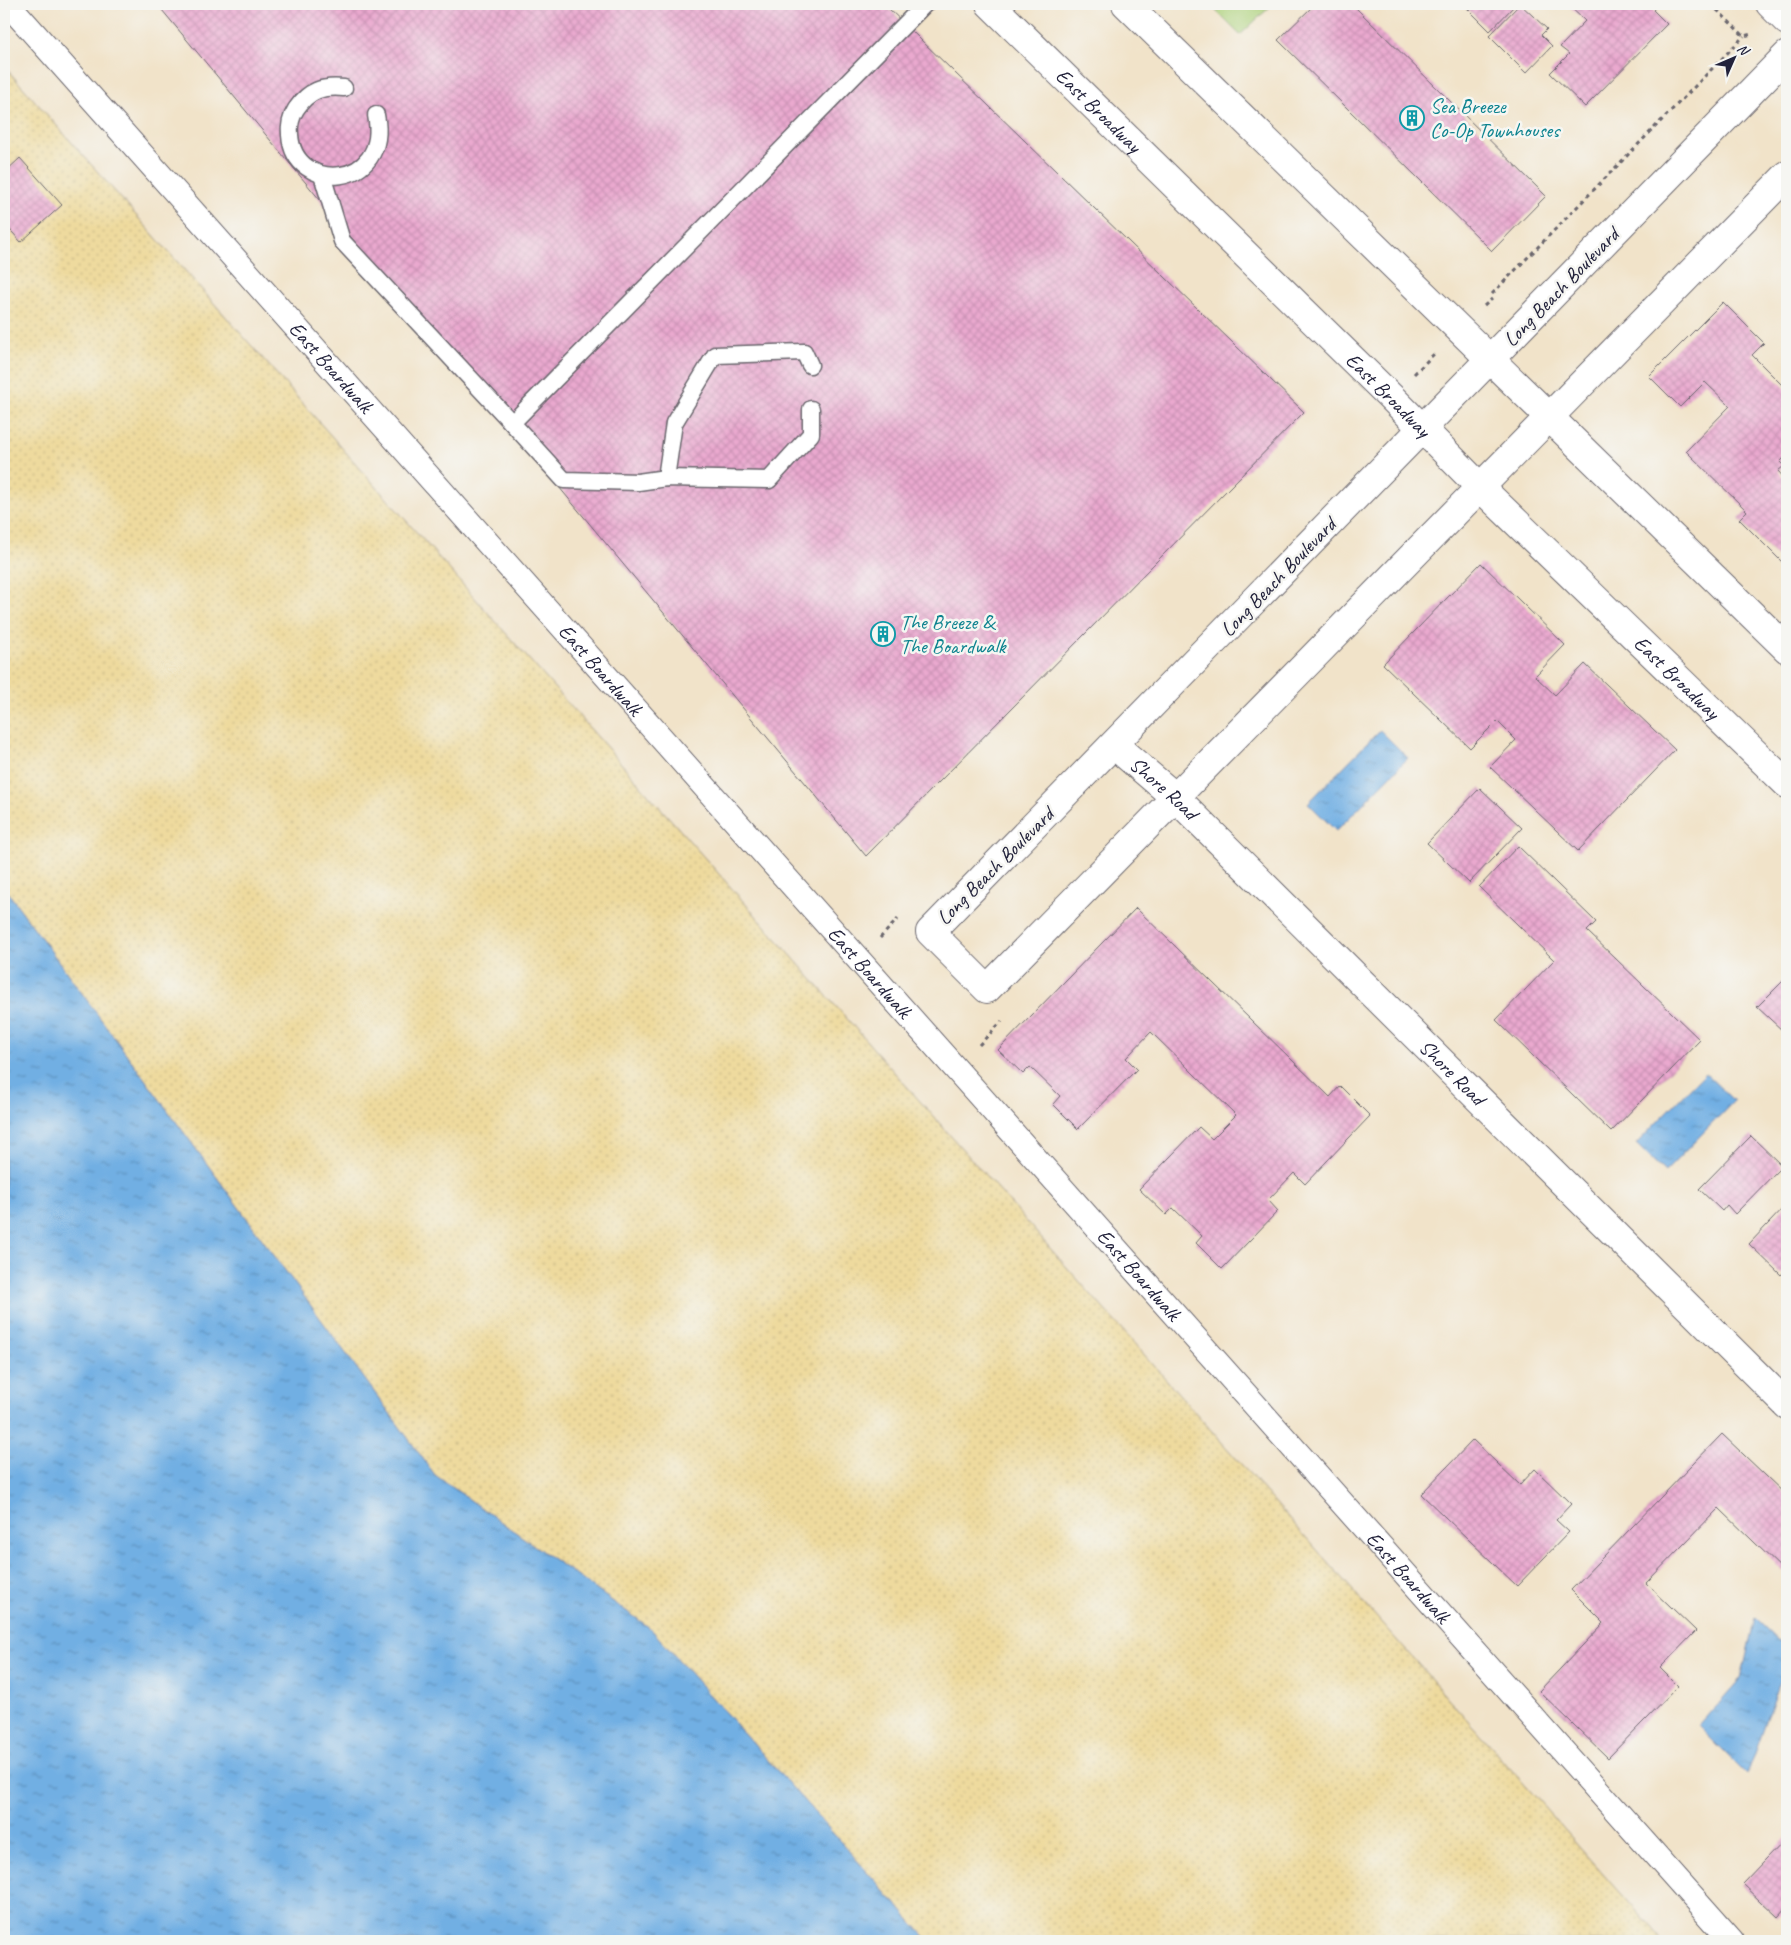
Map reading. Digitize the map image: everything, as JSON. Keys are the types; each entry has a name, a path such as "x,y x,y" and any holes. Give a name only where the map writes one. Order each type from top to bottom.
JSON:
{"street":[{"name":"East Boardwalk","path":"8,4 1732,1941"},
{"name":"East Broadway","path":"990,4 1423,428 1480,487 1787,784"},
{"path":"1126,4 1787,649"},
{"path":"1770,4 1787,21"},
{"name":"Long Beach Boulevard","path":"1787,55 930,932 987,989 1787,175"},
{"name":"Shore Road","path":"1114,745 1175,797 1787,1405"}],"lane":[{"path":"512,424 925,4"},
{"path":"344,88 329,87 314,91 302,100 293,113 289,127 290,143 297,157 308,168 322,175 336,176 350,173 362,166 372,156 377,143 376,115"},
{"path":"322,175 342,242 564,480 638,482 666,478 769,480 811,434 811,409"},
{"path":"666,478 674,423 715,355 804,352 810,365"}],"path":[{"path":"1492,294 1744,36"}],"sand":[{"path":"4,66 1663,1941 929,1941 650,1628 435,1475 4,887"}],"green space":[{"path":"1209,4 1273,4 1240,35"}],"water":[{"path":"1380,730 1408,758 1336,831 1308,803"},
{"path":"4,887 435,1475 650,1628 929,1941 4,1941"},
{"path":"1705,1073 1734,1101 1665,1172 1636,1144"},
{"path":"1755,1618 1787,1649 1787,1662 1747,1775 1698,1726 1741,1678"}],"building":[{"name":"The Breeze & The Boardwalk","path":"157,4 884,4 1304,412 866,856"},
{"name":"Sea Breeze Co-Op Townhouses","path":"1315,4 1352,4 1546,196 1492,251 1278,40"},
{"path":"1463,4 1516,4 1490,31"},
{"path":"1520,4 1547,29 1541,35 1552,46 1526,73 1489,36"},
{"path":"1567,4 1659,4 1653,10 1667,24 1585,107 1550,73 1569,54 1560,47 1585,21"},
{"path":"20,158 62,205 21,242 4,223 4,173"},
{"path":"1723,302 1764,343 1752,355 1787,390 1787,455 1780,462 1784,466 1778,471 1787,481 1787,567 1739,519 1747,511 1686,451 1730,406 1705,382 1680,407 1649,376"},
{"path":"1481,563 1565,645 1535,676 1555,695 1585,664 1675,750 1578,851 1490,767 1516,740 1497,721 1470,748 1383,664"},
{"path":"1480,788 1522,828 1469,883 1427,843"},
{"path":"1518,846 1596,922 1587,931 1700,1040 1611,1132 1496,1020 1554,960 1479,887"},
{"path":"1136,908 1330,1097 1340,1086 1370,1116 1305,1184 1294,1173 1268,1200 1278,1211 1222,1269 1196,1243 1202,1236 1173,1208 1166,1215 1139,1189 1199,1127 1212,1139 1236,1115 1151,1032 1126,1058 1137,1069 1078,1129 1053,1104 1060,1096 1030,1067 1023,1074 998,1050"},
{"path":"1787,977 1787,1033 1757,1007"},
{"path":"1751,1136 1782,1166 1735,1214 1727,1205 1722,1211 1699,1189"},
{"path":"1787,1204 1787,1269 1781,1275 1749,1244"},
{"path":"1722,1434 1787,1496 1787,1574 1719,1508 1646,1583 1696,1631 1660,1668 1678,1686 1608,1758 1539,1691 1604,1623 1571,1590"},
{"path":"1473,1440 1520,1485 1535,1469 1571,1504 1556,1520 1569,1532 1517,1586 1421,1494"},
{"path":"1787,1837 1787,1908 1778,1918 1742,1884"}],"place":[{"name":"Sea Breeze Co-Op Townhouses","path":"1412,118"},
{"name":"The Breeze & The Boardwalk","path":"883,634"}]}
